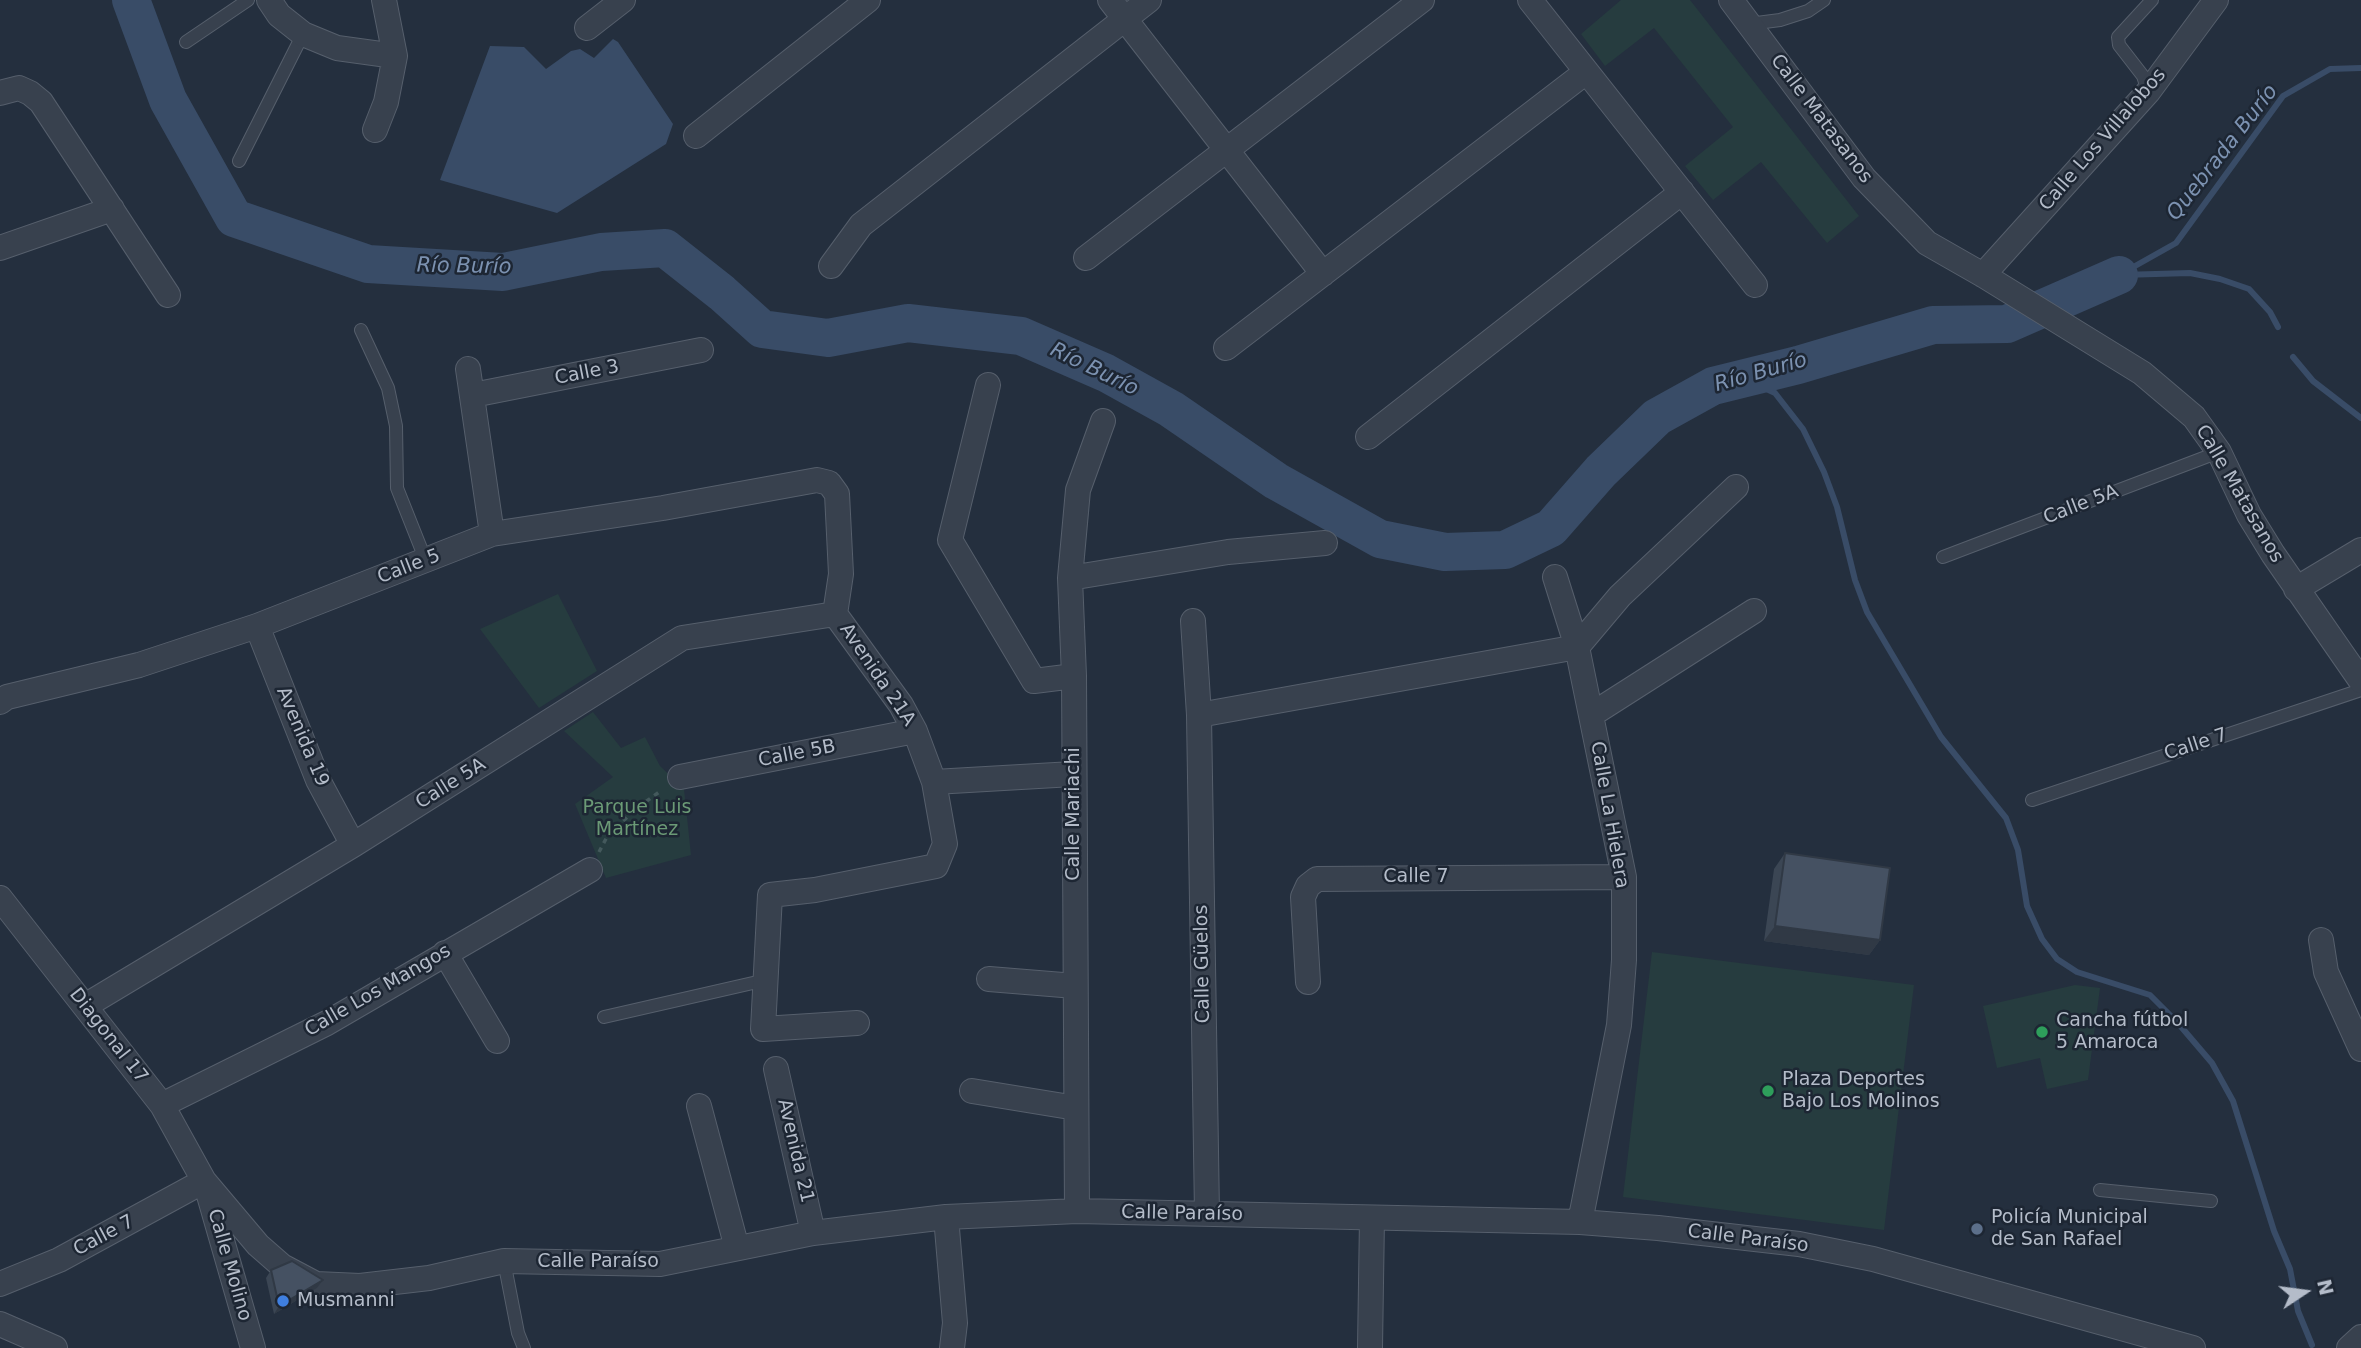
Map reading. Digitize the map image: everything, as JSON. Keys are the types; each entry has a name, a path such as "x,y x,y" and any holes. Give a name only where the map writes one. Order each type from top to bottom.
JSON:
{"street":[{"path":"269,0 279,15 303,34 337,48 395,56"},
{"path":"375,130 386,102 395,56 384,0"},
{"path":"587,28 623,0"},
{"path":"696,136 868,0"},
{"path":"831,265 861,225 1117,9 1149,0"},
{"path":"1086,258 1422,0"},
{"path":"1530,0 1755,285"},
{"name":"Calle Matasanos","path":"1731,0 1864,178 1927,243 2142,373 2194,417 2218,452 2249,515 2296,589 2361,681"},
{"name":"Calle Los Villalobos","path":"1983,275 2148,92 2216,0"},
{"path":"1117,9 1323,274"},
{"path":"1226,348 1586,72"},
{"path":"0,93 19,88 41,102 168,295"},
{"path":"1368,437 1682,192"},
{"path":"0,248 112,209"},
{"name":"Calle 3","path":"473,395 701,350"},
{"path":"468,369 492,534"},
{"path":"988,385 950,540 1034,681 1074,676"},
{"name":"Calle Mariachi","path":"1077,1211 1074,676 1070,578 1078,490 1103,421"},
{"name":"Calle 5","path":"0,702 19,693 139,665 257,626 492,534 663,508 817,480 829,483"},
{"name":"Avenida 21A","path":"766,980 770,895 815,890 936,866 945,844 934,782 915,731 901,705 835,614 841,574 837,494 829,483"},
{"path":"1199,715 1577,647 1620,596 1736,487"},
{"path":"1070,578 1228,552 1325,543"},
{"path":"2296,589 2361,550"},
{"name":"Calle La Hielera","path":"1555,577 1577,647 1624,877 1624,960 1619,1025 1580,1222"},
{"path":"1591,715 1754,611"},
{"name":"Calle 5A","path":"85,1006 353,845 682,638 835,614"},
{"name":"Calle Güelos","path":"1193,621 1199,715 1207,1213"},
{"name":"Avenida 19","path":"257,626 318,780 353,845"},
{"name":"Calle 5B","path":"680,777 915,731"},
{"path":"934,782 1073,774"},
{"name":"Calle Los Mangos","path":"162,1105 327,1023 590,870"},
{"name":"Calle 7","path":"1308,982 1303,897 1308,886 1317,879 1624,877"},
{"name":"Diagonal 17","path":"0,898 162,1105 204,1181"},
{"path":"2320,940 2326,972 2361,1049"},
{"path":"445,953 497,1041"},
{"path":"989,979 1075,986"},
{"path":"766,980 763,1029 857,1023"},
{"name":"Avenida 21","path":"776,1069 813,1233"},
{"path":"972,1091 1076,1108"},
{"path":"699,1106 737,1248"},
{"name":"Calle Paraíso","path":"204,1181 258,1245 282,1266 316,1284 360,1286 429,1278 504,1261 660,1264 813,1233 946,1217 1077,1211 1580,1222 1786,1242 1861,1256 2193,1348"},
{"name":"Calle 7","path":"0,1284 58,1260 204,1181"},
{"name":"Calle Molino","path":"204,1181 253,1348"},
{"path":"946,1217 956,1323 952,1348"},
{"path":"1370,1348 1372,1218"},
{"path":"0,1324 55,1348"},
{"path":"2350,1348 2361,1337"}],"lane":[{"path":"186,41 248,0"},
{"path":"1749,24 1780,20 1808,11 1824,0"},
{"path":"2148,92 2143,76 2119,45 2118,37 2152,0"},
{"path":"239,161 303,34"},
{"path":"360,330 388,388 396,426 397,488 426,561"},
{"name":"Calle 5A","path":"1943,557 2218,452"},
{"name":"Calle 7","path":"2032,800 2361,690"},
{"path":"604,1017 766,980"},
{"path":"2100,1190 2211,1201"},
{"path":"504,1261 518,1333 524,1348"}],"path":[{"path":"590,870 608,835 637,807 680,777"}],"green space":[{"path":"1621,0 1690,0 1859,216 1827,243 1761,162 1713,200 1685,166 1733,127 1654,28 1605,66 1581,34"},
{"path":"558,594 597,671 539,708 480,629"},
{"name":"Parque Luis Martínez","path":"593,712 621,748 645,737 660,766 684,789 691,855 606,878 575,804 613,777 564,731"},
{"name":"Plaza Deportes Bajo Los Molinos","path":"1652,952 1914,985 1884,1230 1623,1197"},
{"name":"Cancha fútbol 5 Amaroca","path":"2075,985 2100,988 2088,1080 2047,1089 2040,1058 1997,1068 1983,1006"}],"water":[{"path":"613,39 618,42 673,124 666,144 557,213 440,180 490,46 524,47 546,69 571,51 580,49 594,58"}],"building":[{"path":"1785,853 1890,868 1880,940 1775,926"},
{"name":"Musmanni","path":"292,1261 323,1280 279,1306 271,1270"}],"waterway":[{"name":"Río Burío","path":"131,0 168,100 234,218 368,264 503,272 601,252 665,248 762,329 828,338 908,323 1021,336 1106,373 1171,409 1276,481 1380,539 1445,552 1505,550 1551,528 1601,471 1657,417 1713,386 1798,365 1933,325 2007,324 2119,275"},
{"name":"Quebrada Burío","path":"2119,275 2176,243 2283,96 2330,69 2361,68"},
{"path":"2121,275 2190,273 2220,279 2249,289 2270,312 2278,327"},
{"path":"2293,357 2313,381 2361,418"},
{"path":"1743,378 1775,393 1803,429 1837,507 1855,580 1867,612 1941,737 2006,818 2018,850 2027,906 2042,939 2057,959 2077,972 2150,995 2212,1063 2233,1101 2274,1231 2290,1269 2298,1311 2312,1345"}],"place":[{"name":"Cancha fútbol 5 Amaroca","path":"2042,1032"},
{"name":"Plaza Deportes Bajo Los Molinos","path":"1768,1091"},
{"name":"Policía Municipal de San Rafael","path":"1977,1229"},
{"name":"Musmanni","path":"283,1301"}]}
